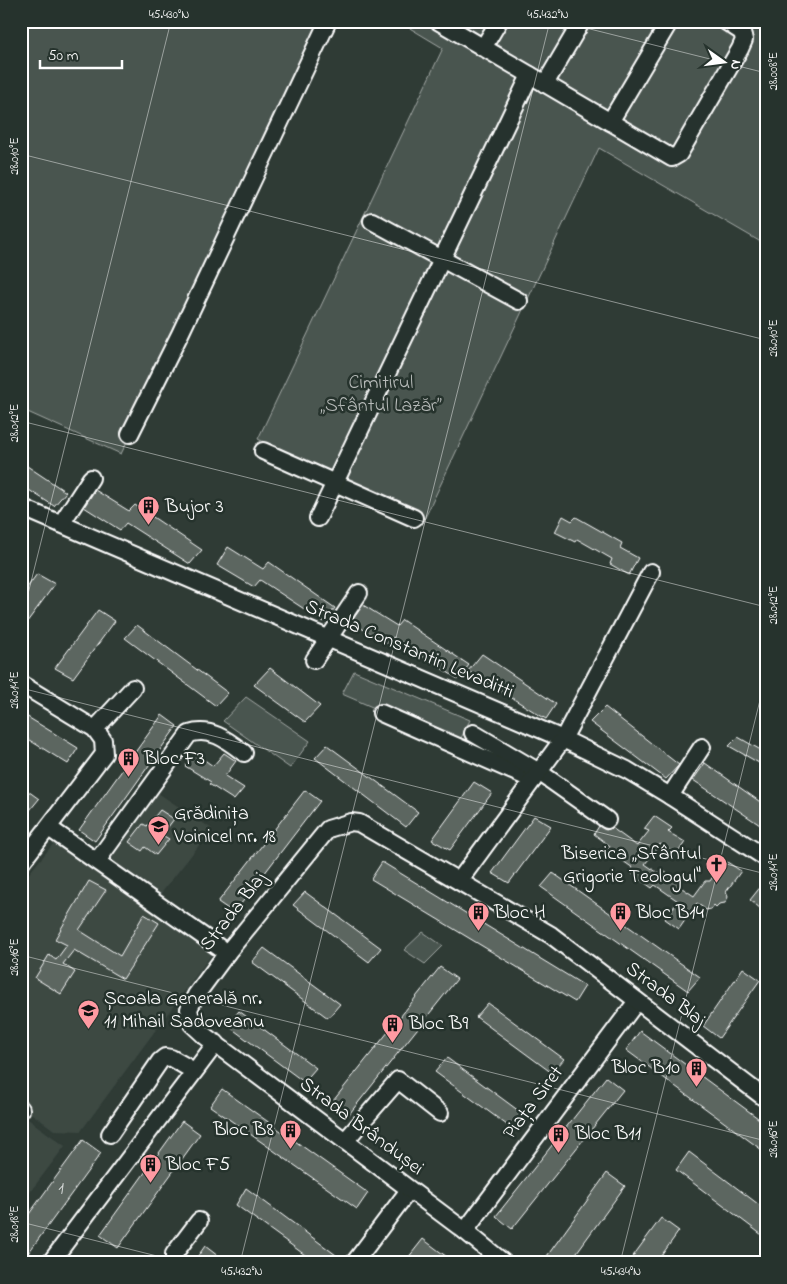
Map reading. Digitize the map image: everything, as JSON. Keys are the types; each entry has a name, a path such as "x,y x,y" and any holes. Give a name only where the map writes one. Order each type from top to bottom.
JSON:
{"street":[{"path":"130,434 180,334 328,21"},
{"path":"438,21 672,158 679,154 744,40 742,32 725,21"},
{"path":"484,48 499,21"},
{"path":"546,84 582,21"},
{"path":"610,122 670,21"},
{"path":"318,518 530,75"},
{"path":"372,221 519,300"},
{"path":"262,451 414,518"},
{"path":"61,524 91,478"},
{"name":"Strada Constantin Levaditti","path":"21,507 563,739 627,770 766,858"},
{"path":"459,881 563,739 651,572"},
{"path":"314,660 359,593"},
{"path":"21,684 95,729 103,740 104,754 21,863"},
{"path":"95,729 133,688"},
{"path":"381,713 536,776"},
{"path":"97,861 189,734 199,731 223,737 244,753"},
{"path":"473,733 536,776 607,820"},
{"path":"670,796 702,746"},
{"name":"Strada Blaj","path":"192,1024 189,1009 192,1001 227,953 328,829 351,822 359,823 551,934 766,1099"},
{"path":"49,828 227,953"},
{"name":"Piața Siret","path":"465,1231 637,1001"},
{"name":"Strada Brândușei","path":"192,1024 205,1036 465,1231 504,1263"},
{"path":"50,1263 216,1043"},
{"path":"110,1134 165,1056 194,1071"},
{"path":"345,1141 398,1080 440,1113"},
{"path":"354,1263 409,1190"},
{"path":"174,1263 174,1254 199,1221"}],"shaded area":[{"name":"Grădinița Voinicel nr. 18","path":"155,791 212,829 159,896 105,861"},
{"name":"Școala Generală nr. 11 Mihail Sadoveanu","path":"54,843 212,954 81,1131 54,1130 21,1106 21,883"},
{"path":"21,1114 65,1146 21,1204"}],"green space":[{"path":"21,21 331,21 121,454 21,409"},
{"name":"Cimitirul „Sfântul Lazăr”","path":"398,21 766,21 766,245 599,148 423,522 258,439 443,48"},
{"path":"354,671 470,720 458,744 342,694"},
{"path":"246,697 310,741 290,768 223,721"},
{"path":"423,932 443,946 425,964 404,950"}],"building":[{"path":"21,462 66,492 54,506 21,485"},
{"name":"Bujor 3","path":"95,490 129,511 135,505 202,550 190,564 126,523 120,530 84,507"},
{"path":"563,516 572,521 576,517 622,543 620,548 638,558 629,575 610,564 612,559 577,539 575,542 555,532"},
{"path":"228,547 263,569 269,562 335,608 324,622 260,580 254,587 217,565"},
{"path":"37,574 55,584 21,630 21,596"},
{"path":"363,605 397,626 402,620 469,665 458,679 393,637 388,644 351,622"},
{"path":"98,610 115,621 73,678 55,668"},
{"path":"137,625 228,693 216,706 125,638"},
{"path":"482,654 556,704 546,719 468,671"},
{"path":"270,668 320,706 305,722 254,685"},
{"path":"605,707 679,765 666,779 590,722"},
{"path":"21,713 78,748 68,764 21,735"},
{"name":"Bloc F3","path":"162,715 177,726 95,841 79,830"},
{"path":"738,737 766,753 766,767 729,746"},
{"path":"327,745 418,812 406,827 315,758"},
{"path":"224,753 236,761 225,776 244,788 234,800 209,784 211,782 185,766 196,754 213,766"},
{"path":"705,763 766,806 766,829 693,780"},
{"path":"474,782 492,793 450,850 432,840"},
{"path":"21,786 39,799 21,821"},
{"path":"305,790 320,801 234,913 218,902"},
{"path":"160,810 174,819 162,835 169,839 156,855 145,847 142,851 129,842 143,824 147,826"},
{"path":"534,816 551,826 509,883 492,873"},
{"path":"654,816 672,828 668,832 685,842 677,854 660,844 645,864 658,873 662,870 681,883 679,886 694,896 705,881 710,881 724,860 741,871 726,892 728,897 725,903 719,904 716,907 714,905 711,909 706,910 697,903 679,929 665,919 678,901 655,885 652,888 630,872 633,868 607,850 610,846 594,834 599,826 606,830 612,828 637,846 649,831 644,829"},
{"name":"Bloc H","path":"382,862 585,986 575,1002 371,879"},
{"name":"Bloc B14","path":"553,873 700,977 688,991 541,887"},
{"path":"766,880 766,913 750,900"},
{"path":"89,881 106,890 79,930 120,956 144,914 159,923 123,979 74,950 63,964 75,972 61,994 35,978 49,955 56,960 67,945 55,939"},
{"path":"305,892 381,948 369,962 293,905"},
{"path":"264,948 340,1004 328,1018 252,962"},
{"name":"Bloc B9","path":"440,967 457,979 346,1118 329,1106"},
{"path":"743,968 760,980 719,1038 703,1026"},
{"path":"488,1003 564,1059 552,1073 476,1017"},
{"path":"239,1011 316,1068 304,1082 227,1025"},
{"name":"Bloc B10","path":"640,1031 766,1124 766,1153 626,1050"},
{"path":"447,1058 523,1114 511,1128 435,1072"},
{"name":"Bloc B11","path":"606,1077 623,1090 512,1229 496,1216"},
{"name":"Bloc B8","path":"222,1089 368,1193 357,1209 210,1106"},
{"name":"Bloc F5","path":"182,1121 200,1134 118,1248 100,1235"},
{"path":"83,1140 101,1153 21,1263 21,1225"},
{"path":"689,1152 766,1210 766,1238 676,1170"},
{"path":"607,1173 625,1186 569,1263 542,1263"},
{"path":"246,1188 336,1255 330,1263 316,1263 236,1205"},
{"path":"661,1218 679,1231 656,1263 628,1263"},
{"path":"423,1239 455,1263 415,1263 408,1258"},
{"path":"205,1246 227,1263 193,1263"}],"place":[{"name":"Bujor 3","path":"149,526"},
{"name":"Bloc F3","path":"128,778"},
{"name":"Grădinița Voinicel nr. 18","path":"158,845"},
{"name":"Biserica „Sfântul Grigorie Teologul\"","path":"717,884"},
{"name":"Bloc H","path":"478,932"},
{"name":"Bloc B14","path":"620,932"},
{"name":"Școala Generală nr. 11 Mihail Sadoveanu","path":"88,1030"},
{"name":"Bloc B9","path":"393,1043"},
{"name":"Bloc B10","path":"696,1087"},
{"name":"Bloc B8","path":"290,1149"},
{"name":"Bloc B11","path":"559,1153"},
{"name":"Bloc F5","path":"150,1184"}]}
